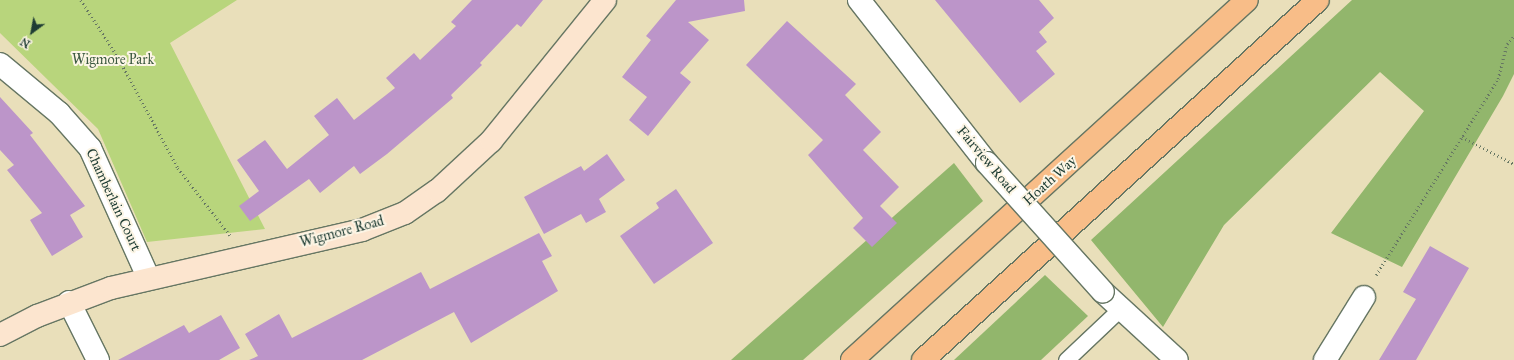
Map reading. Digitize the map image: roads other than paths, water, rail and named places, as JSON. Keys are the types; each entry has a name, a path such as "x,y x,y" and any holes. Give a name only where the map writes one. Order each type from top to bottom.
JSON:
{"main road":[{"name":"Hoath Way","path":"852,360 1248,0"},
{"path":"923,360 1318,0"}],"street":[{"name":"Wigmore Road","path":"0,335 69,302 148,277 362,230 421,203 491,141 605,0"},
{"name":"Fairview Road","path":"859,0 987,162 1103,292 1177,360"},
{"name":"Chamberlain Court","path":"0,64 59,113 90,148 148,277"},
{"path":"1325,360 1364,297"},
{"path":"69,302 98,360"}],"lane":[{"path":"1066,360 1120,309"}],"park label":[{"name":"Wigmore Park","path":"113,60"}]}
